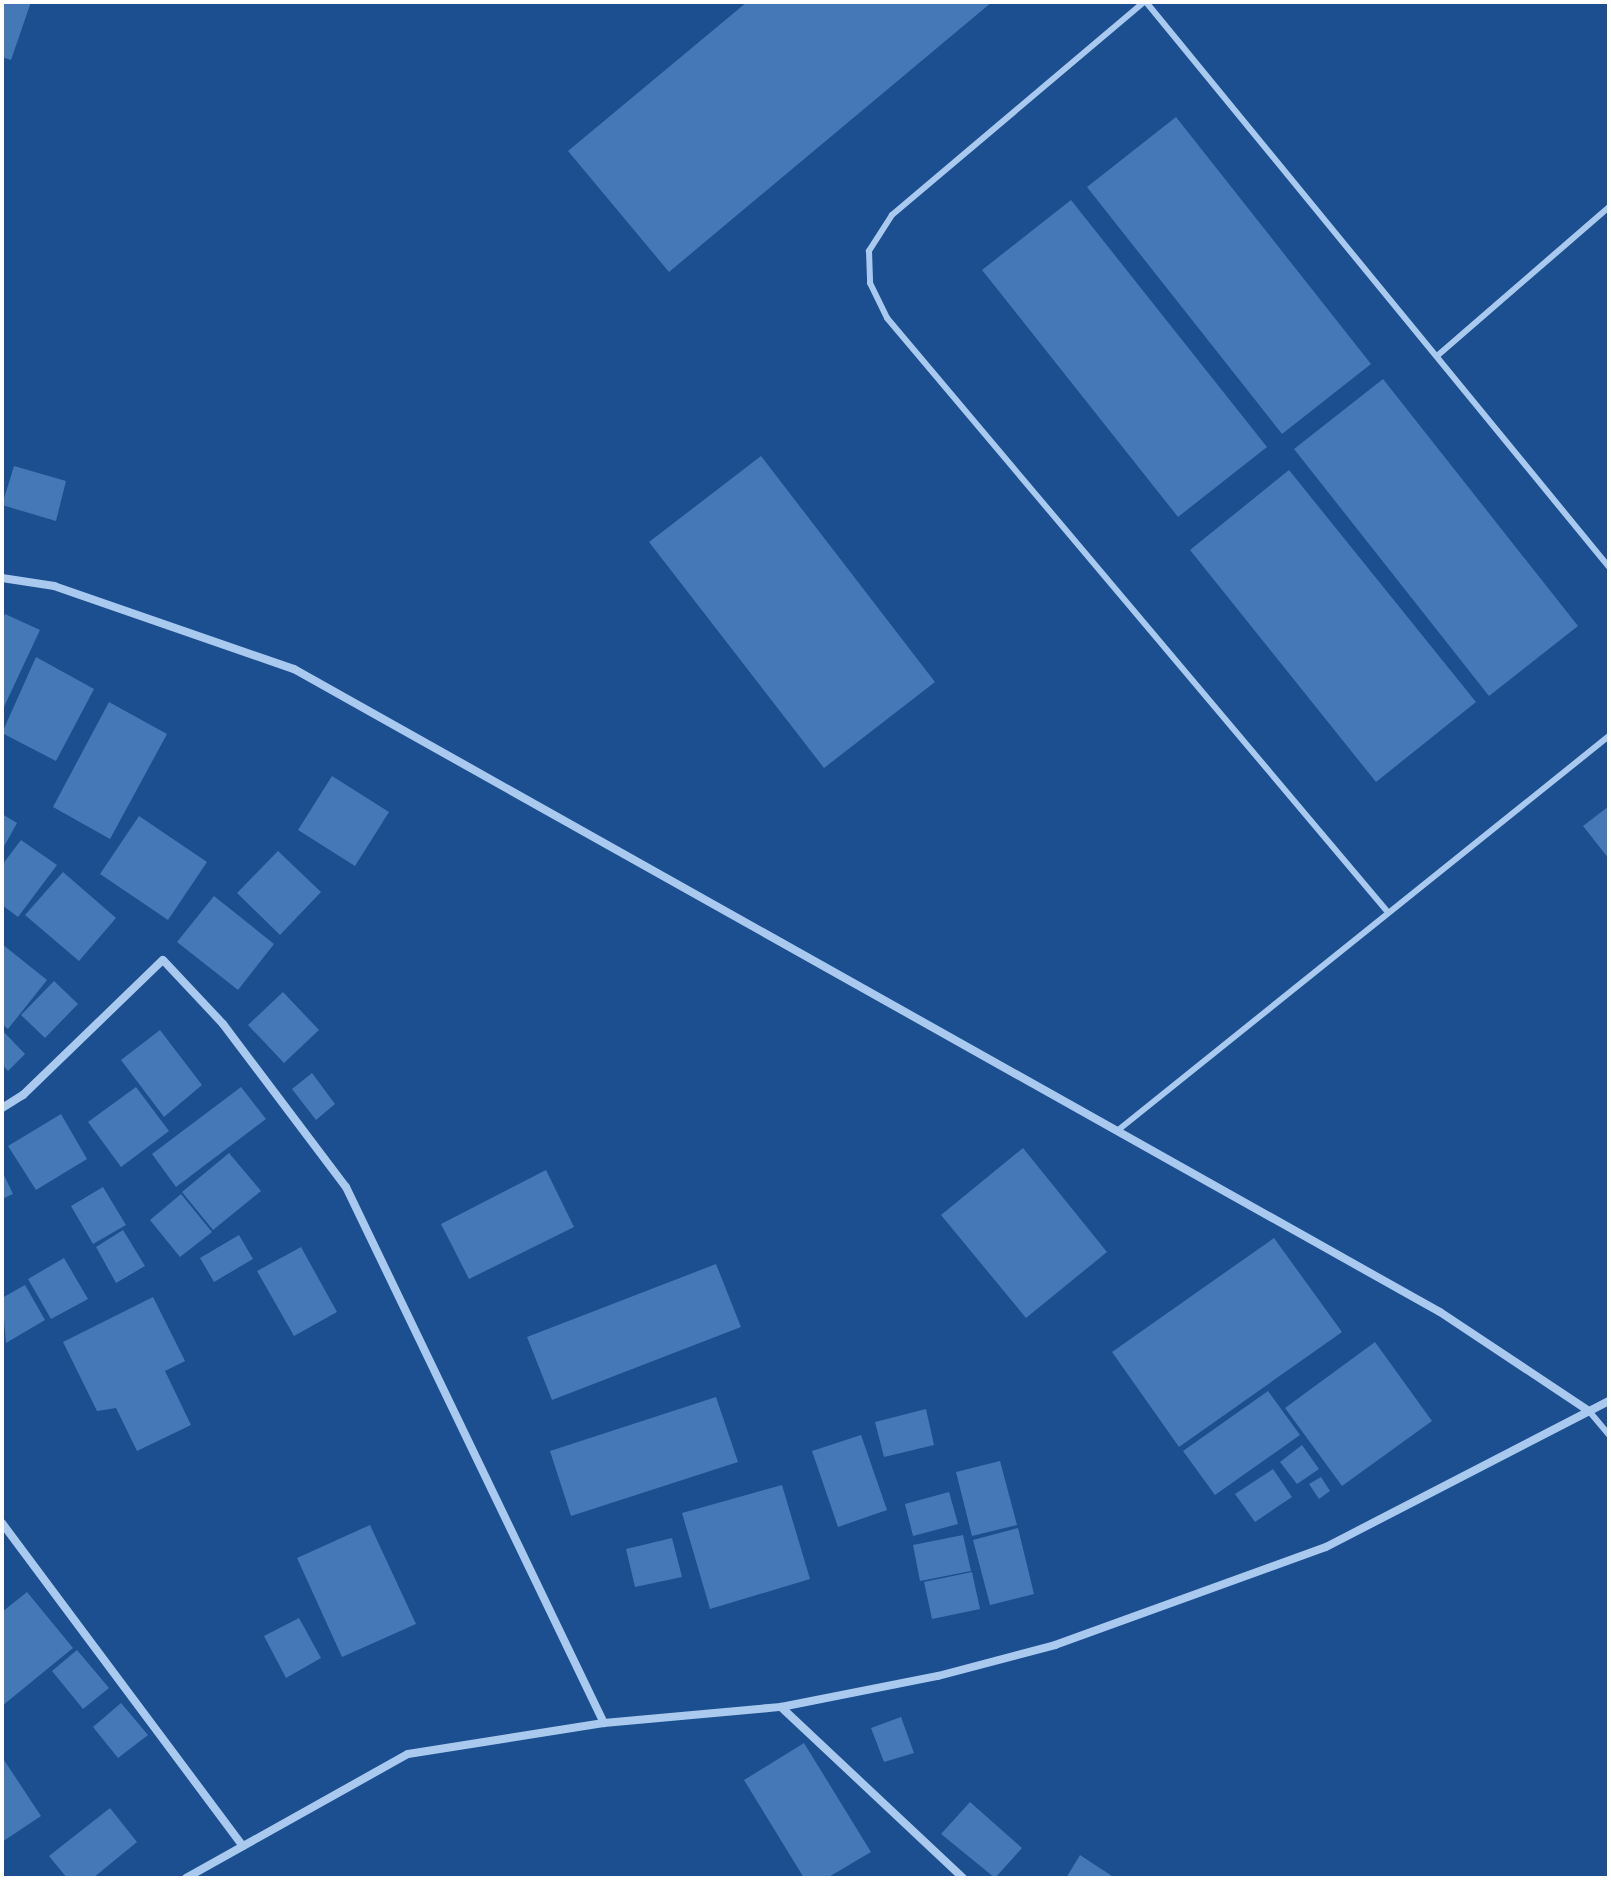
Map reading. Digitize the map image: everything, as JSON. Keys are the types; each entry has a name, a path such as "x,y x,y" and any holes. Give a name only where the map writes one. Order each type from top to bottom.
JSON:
{"street":[{"path":"2,578 54,586 294,669 1440,1312 1589,1411"},
{"path":"2,1108 23,1095 163,960 223,1024 346,1187 604,1723"},
{"path":"186,1878 408,1754 604,1723 781,1707 938,1676 1055,1645 1326,1547 1609,1401"},
{"path":"2,1523 243,1846"},
{"path":"781,1707 963,1878"}],"lane":[{"path":"1386,910 887,318 870,283 869,251 892,215 1145,2 1609,567"},
{"path":"1437,356 1609,207"},
{"path":"1117,1131 1386,910 1609,736"},
{"path":"1589,1411 1609,1435"}],"building":[{"path":"2,2 31,2 11,60 2,57"},
{"path":"747,2 992,2 669,272 568,151"},
{"path":"1176,117 1371,364 1282,434 1087,187"},
{"path":"1071,200 1267,447 1178,517 982,270"},
{"path":"1383,379 1578,626 1489,696 1294,449"},
{"path":"761,456 935,682 824,768 649,542"},
{"path":"14,466 66,481 56,521 2,505"},
{"path":"1289,470 1476,702 1376,782 1190,550"},
{"path":"5,614 40,630 2,711 2,620"},
{"path":"36,657 94,689 56,761 2,733"},
{"path":"109,702 167,734 110,839 53,807"},
{"path":"332,776 389,812 355,866 298,830"},
{"path":"1609,806 1609,859 1583,826"},
{"path":"2,814 17,823 2,850"},
{"path":"139,816 207,862 168,920 100,874"},
{"path":"21,840 57,865 18,917 2,905 2,865"},
{"path":"278,851 321,892 280,935 237,893"},
{"path":"63,872 116,918 79,961 25,915"},
{"path":"214,896 274,944 238,990 177,942"},
{"path":"2,944 47,980 8,1029 2,1024"},
{"path":"54,981 78,1004 45,1038 21,1015"},
{"path":"283,992 319,1030 284,1063 248,1025"},
{"path":"2,1030 25,1054 8,1071 2,1064"},
{"path":"160,1030 202,1085 164,1117 121,1060"},
{"path":"312,1073 335,1104 316,1120 292,1089"},
{"path":"136,1087 169,1131 121,1167 88,1122"},
{"path":"241,1087 266,1119 176,1187 152,1154"},
{"path":"61,1114 87,1159 36,1190 8,1146"},
{"path":"1023,1148 1107,1252 1026,1318 941,1215"},
{"path":"229,1153 261,1191 213,1230 182,1192"},
{"path":"546,1170 574,1227 469,1279 441,1224"},
{"path":"2,1171 13,1194 2,1199"},
{"path":"103,1187 126,1225 93,1244 71,1206"},
{"path":"181,1194 212,1232 180,1257 150,1220"},
{"path":"123,1230 145,1266 116,1283 96,1247"},
{"path":"239,1235 253,1259 214,1282 200,1258"},
{"path":"1274,1238 1342,1332 1179,1447 1112,1352"},
{"path":"301,1247 337,1312 294,1336 257,1271"},
{"path":"64,1258 88,1299 51,1319 28,1279"},
{"path":"716,1264 741,1327 552,1400 527,1337"},
{"path":"25,1285 45,1320 6,1343 2,1298"},
{"path":"153,1297 185,1361 165,1371 191,1425 137,1451 116,1408 97,1411 63,1342"},
{"path":"1375,1342 1432,1421 1342,1486 1285,1408"},
{"path":"1268,1391 1300,1435 1215,1495 1183,1451"},
{"path":"716,1397 738,1462 571,1516 550,1451"},
{"path":"926,1409 934,1445 884,1457 875,1422"},
{"path":"861,1435 887,1510 838,1527 812,1451"},
{"path":"1302,1445 1319,1469 1297,1484 1280,1462"},
{"path":"1000,1461 1017,1525 972,1536 956,1472"},
{"path":"1273,1469 1292,1497 1255,1522 1235,1494"},
{"path":"1321,1477 1330,1491 1319,1499 1309,1484"},
{"path":"782,1485 810,1579 710,1609 682,1513"},
{"path":"949,1492 958,1524 913,1536 905,1504"},
{"path":"370,1525 416,1624 342,1657 297,1558"},
{"path":"1018,1528 1034,1594 990,1605 973,1540"},
{"path":"963,1535 971,1571 920,1581 913,1545"},
{"path":"672,1538 682,1577 635,1587 626,1549"},
{"path":"972,1572 980,1609 932,1619 924,1582"},
{"path":"27,1592 73,1648 2,1706 2,1612"},
{"path":"299,1618 321,1658 286,1678 264,1636"},
{"path":"77,1650 109,1688 83,1709 52,1671"},
{"path":"121,1703 148,1735 118,1758 93,1727"},
{"path":"901,1717 914,1753 884,1762 871,1728"},
{"path":"804,1743 871,1852 827,1878 804,1878 744,1780"},
{"path":"2,1757 41,1816 2,1842"},
{"path":"970,1802 1022,1848 995,1878 941,1834"},
{"path":"110,1808 137,1842 93,1878 67,1878 49,1856"},
{"path":"1080,1855 1115,1878 1066,1878"}]}
